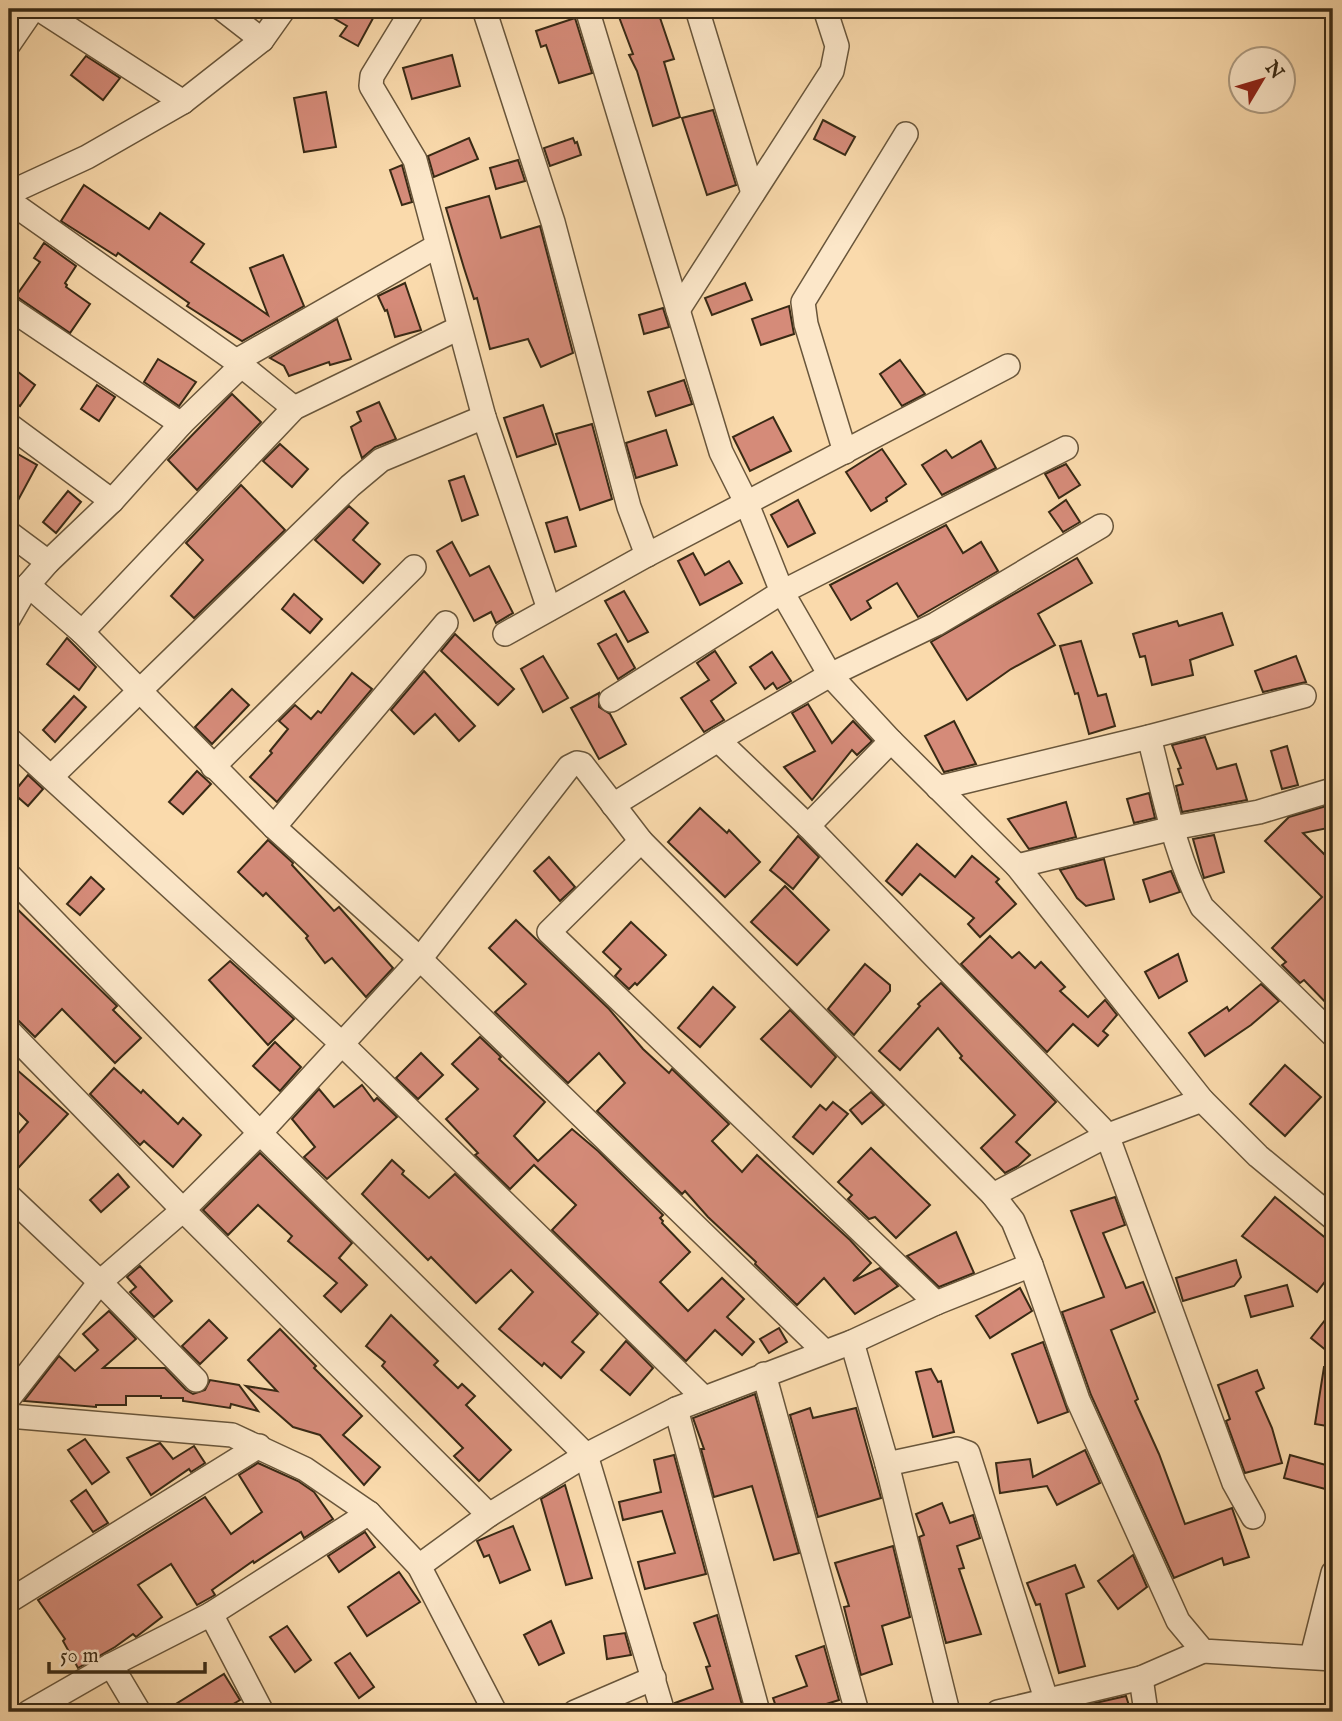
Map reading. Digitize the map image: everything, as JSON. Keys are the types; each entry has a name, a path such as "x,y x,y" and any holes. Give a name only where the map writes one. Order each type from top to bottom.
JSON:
{"street":[{"path":"9,44 33,9"},
{"path":"39,9 183,102"},
{"path":"222,9 261,40"},
{"path":"9,193 87,157 183,102 261,40 284,9"},
{"path":"413,9 372,76 371,86 415,160 484,417 550,609"},
{"path":"484,9 553,222 629,507 647,555"},
{"path":"587,9 721,452 747,504 782,592 831,675 891,741 1017,866 1202,1100 1258,1156 1333,1218"},
{"path":"697,9 753,193"},
{"path":"678,310 832,71 837,46 825,9"},
{"path":"845,452 806,324 803,302 906,134"},
{"path":"9,201 238,363 293,408"},
{"path":"9,618 28,585 48,562 112,501 238,363 437,246"},
{"path":"9,308 181,424"},
{"path":"82,632 293,408 459,328"},
{"path":"505,634 647,555 1008,366"},
{"path":"51,777 350,486 381,460 484,417"},
{"path":"9,425 112,501"},
{"path":"611,700 782,592 1066,447"},
{"path":"613,805 831,675 936,624 1101,526"},
{"path":"9,533 48,562"},
{"path":"213,767 414,567"},
{"path":"28,585 82,632 274,827 420,959 824,1351"},
{"path":"274,827 446,623"},
{"path":"939,788 1304,696"},
{"path":"1149,737 1172,828 1202,907 1333,1035"},
{"path":"9,739 341,1043 704,1398"},
{"path":"718,740 808,826 1095,1121 1106,1136 1234,1483 1254,1517"},
{"path":"808,826 891,741"},
{"path":"9,1398 100,1282 183,1210 260,1133 420,959 569,768 577,763 586,767 641,841 993,1195 1013,1221 1031,1265 1077,1400 1178,1621 1203,1651"},
{"path":"1017,866 1172,828 1259,812 1332,790"},
{"path":"641,841 549,933 936,1303"},
{"path":"9,875 260,1133 586,1455 663,1712"},
{"path":"9,1031 183,1210 489,1515"},
{"path":"993,1195 1106,1136 1202,1100"},
{"path":"9,1196 100,1282 196,1380"},
{"path":"419,1566 489,1515 586,1455 676,1409 852,1342 936,1303 1031,1265"},
{"path":"852,1342 887,1464 948,1712"},
{"path":"764,1374 857,1712"},
{"path":"676,1409 758,1712"},
{"path":"9,1416 232,1435 305,1469 369,1513 419,1566 495,1712"},
{"path":"9,1601 259,1446"},
{"path":"887,1464 957,1449 968,1453 1047,1702"},
{"path":"29,1712 111,1665 211,1614 369,1513"},
{"path":"998,1712 1141,1678 1203,1651 1323,1658 1333,1573"},
{"path":"211,1614 262,1712"},
{"path":"111,1665 139,1712"},
{"path":"575,1712 654,1678"},
{"path":"1141,1678 1146,1712"}],"building":[{"path":"318,9 378,9 358,46 340,36 347,26"},
{"path":"616,9 657,9 674,59 664,62 680,117 653,126 637,71 629,55 633,54"},
{"path":"575,18 592,73 559,83 546,45 541,47 536,31"},
{"path":"452,55 460,86 412,99 403,68"},
{"path":"86,56 120,78 103,100 71,75"},
{"path":"326,92 336,147 304,152 294,98"},
{"path":"713,110 736,185 707,195 682,118"},
{"path":"823,120 855,137 845,155 814,139"},
{"path":"469,138 478,159 434,177 428,156"},
{"path":"573,138 581,155 550,166 544,148"},
{"path":"518,160 525,181 496,189 490,168"},
{"path":"402,165 412,202 402,205 390,170"},
{"path":"84,185 149,229 160,213 204,244 191,262 268,315 250,268 283,255 304,306 242,341 187,306 189,303 118,253 116,256 61,221"},
{"path":"489,196 501,238 540,226 573,353 541,367 528,339 490,349 477,298 474,299 464,268 446,208"},
{"path":"44,243 76,266 65,283 66,287 90,304 70,333 16,296 40,262 34,258"},
{"path":"405,283 421,330 395,337 387,310 385,311 378,296"},
{"path":"745,283 752,300 712,315 705,298"},
{"path":"789,306 794,334 761,345 752,319"},
{"path":"663,308 669,327 644,334 639,315"},
{"path":"337,319 351,359 330,365 329,362 289,376 284,366 270,358"},
{"path":"158,359 196,382 179,406 144,382"},
{"path":"900,360 925,394 902,406 880,374"},
{"path":"9,365 35,385 20,406 9,398"},
{"path":"684,380 692,404 656,416 648,392"},
{"path":"97,385 115,397 99,421 81,409"},
{"path":"232,394 261,422 197,490 168,460"},
{"path":"379,402 396,439 375,447 362,458 351,427 361,421 357,412"},
{"path":"543,405 556,444 517,457 504,418"},
{"path":"773,417 791,451 750,471 733,437"},
{"path":"592,424 612,499 580,510 556,434"},
{"path":"666,430 677,465 636,478 626,443"},
{"path":"981,441 996,468 942,495 922,465 946,450 952,458"},
{"path":"280,444 308,469 292,487 263,461"},
{"path":"9,449 37,465 9,517"},
{"path":"882,449 906,484 871,511 846,472"},
{"path":"1066,464 1080,485 1059,498 1045,474"},
{"path":"464,476 478,515 462,521 449,481"},
{"path":"241,485 285,530 194,618 171,596 203,560 186,543"},
{"path":"68,491 81,502 56,533 43,522"},
{"path":"798,500 815,533 788,547 771,515"},
{"path":"1066,500 1080,522 1063,532 1049,512"},
{"path":"349,506 368,523 353,540 380,564 363,583 315,540"},
{"path":"567,517 576,546 555,552 546,523"},
{"path":"946,525 963,553 981,542 998,571 918,617 897,583 867,601 871,608 851,620 830,585"},
{"path":"452,542 470,576 489,566 513,613 496,623 491,612 474,621 437,551"},
{"path":"693,553 705,575 729,561 742,583 700,605 678,561"},
{"path":"1077,558 1092,583 1038,614 1055,645 1011,669 967,700 931,642"},
{"path":"624,591 648,632 628,642 605,601"},
{"path":"294,594 322,619 310,633 282,609"},
{"path":"1222,613 1233,645 1190,660 1193,675 1152,685 1145,656 1140,657 1133,634 1177,621 1179,626"},
{"path":"455,634 514,689 498,705 441,651"},
{"path":"616,634 635,668 618,679 598,644"},
{"path":"67,638 96,667 79,690 47,664"},
{"path":"1081,641 1098,696 1106,694 1115,726 1089,734 1078,693 1075,694 1060,646"},
{"path":"715,651 736,683 711,701 724,720 704,732 681,698 709,680 697,663"},
{"path":"772,652 791,681 777,689 773,683 765,689 750,667"},
{"path":"543,656 568,698 543,712 521,669"},
{"path":"1296,656 1306,682 1263,692 1255,671"},
{"path":"424,671 475,726 459,741 435,714 414,734 391,710"},
{"path":"352,673 372,689 277,802 250,777 272,753 270,751 288,729 279,721 295,705 311,719 318,711 321,713"},
{"path":"232,689 249,705 212,744 195,727"},
{"path":"599,693 599,707 610,714 626,744 599,759 571,708"},
{"path":"74,696 86,707 55,742 43,730"},
{"path":"808,704 832,743 853,721 872,741 857,755 852,750 812,800 784,767 815,751 792,713"},
{"path":"954,721 976,764 944,772 925,736"},
{"path":"1205,737 1217,769 1236,764 1247,800 1182,812 1176,786 1183,784 1178,769 1181,768 1172,745"},
{"path":"1287,746 1298,785 1282,789 1271,751"},
{"path":"197,771 211,784 183,814 169,802"},
{"path":"28,775 43,789 28,806 13,793"},
{"path":"1149,793 1155,818 1134,823 1127,799"},
{"path":"1066,802 1076,837 1029,849 1008,819"},
{"path":"1333,804 1333,827 1303,833 1333,863 1333,1010 1304,980 1300,983 1282,965 1286,962 1272,948 1322,897 1265,841 1289,817"},
{"path":"700,808 727,833 729,830 760,862 725,897 668,842"},
{"path":"1214,835 1224,872 1204,878 1193,839"},
{"path":"798,836 819,857 793,889 770,870"},
{"path":"268,840 293,863 334,911 339,907 393,968 366,997 332,958 325,963 306,938 308,936 266,893 263,896 238,872"},
{"path":"917,844 955,877 972,856 999,879 996,882 1016,904 980,937 968,924 974,918 920,874 902,895 886,881"},
{"path":"549,857 575,887 560,901 534,871"},
{"path":"1104,859 1114,899 1086,906 1077,898 1060,870"},
{"path":"1171,871 1180,892 1150,902 1143,880"},
{"path":"91,877 104,889 80,915 67,904"},
{"path":"785,886 829,930 797,965 751,922"},
{"path":"9,901 117,1006 113,1010 141,1038 115,1063 62,1009 35,1037 9,1015"},
{"path":"516,920 609,1009 643,1049 669,1073 672,1069 729,1124 712,1141 742,1172 757,1155 850,1240 871,1263 853,1281 880,1268 898,1286 855,1314 824,1278 797,1305 685,1191 682,1194 597,1111 625,1083 599,1053 568,1083 495,1012 526,984 489,948"},
{"path":"631,922 666,955 637,985 635,983 629,989 615,976 621,969 603,952"},
{"path":"990,936 1012,958 1019,952 1035,968 1041,962 1065,987 1060,991 1088,1017 1105,1000 1117,1015 1103,1031 1108,1035 1098,1046 1073,1024 1047,1052 961,964"},
{"path":"1178,954 1187,981 1159,998 1145,972"},
{"path":"230,961 294,1019 268,1045 209,980"},
{"path":"865,964 890,985 890,991 854,1035 828,1009"},
{"path":"941,983 1056,1102 1016,1142 1030,1155 1005,1173 981,1148 1015,1115 960,1058 962,1056 938,1028 900,1070 879,1051 920,1006 918,1004"},
{"path":"1261,984 1279,1001 1251,1025 1205,1056 1189,1033 1227,1007 1229,1011"},
{"path":"713,987 735,1007 700,1047 678,1028"},
{"path":"790,1010 836,1057 811,1087 761,1039"},
{"path":"480,1037 501,1057 499,1059 545,1102 514,1136 538,1161 572,1129 663,1215 660,1218 662,1223 690,1252 660,1282 688,1311 722,1278 744,1299 727,1317 754,1342 742,1355 715,1330 686,1361 552,1230 576,1205 534,1165 510,1189 475,1155 478,1153 446,1119 478,1089 452,1064"},
{"path":"275,1042 301,1067 280,1091 253,1066"},
{"path":"421,1053 443,1075 418,1099 396,1078"},
{"path":"9,1063 68,1114 9,1178 9,1144 28,1122 9,1103"},
{"path":"1285,1065 1321,1097 1285,1136 1250,1104"},
{"path":"114,1068 141,1093 143,1090 178,1124 183,1118 201,1135 173,1167 144,1141 140,1145 90,1094"},
{"path":"362,1085 374,1101 377,1098 397,1117 327,1179 304,1157 315,1147 292,1119 319,1089 334,1107"},
{"path":"871,1092 884,1105 862,1124 850,1110"},
{"path":"833,1102 848,1114 813,1154 793,1137 820,1105 826,1110"},
{"path":"871,1148 930,1205 896,1238 875,1217 869,1219 848,1199 852,1195 838,1182"},
{"path":"260,1153 352,1243 339,1258 367,1285 341,1312 324,1296 337,1283 288,1241 292,1236 258,1205 228,1235 203,1210"},
{"path":"392,1160 404,1171 402,1174 429,1198 455,1174 598,1314 572,1342 584,1352 561,1378 544,1363 542,1366 499,1329 533,1292 511,1270 476,1303 431,1257 428,1260 362,1194"},
{"path":"118,1174 129,1187 101,1212 90,1200"},
{"path":"1115,1197 1125,1225 1103,1233 1126,1288 1143,1282 1155,1312 1111,1330 1138,1399 1135,1401 1159,1454 1185,1524 1232,1508 1249,1557 1224,1565 1222,1558 1174,1578 1091,1395 1062,1312 1104,1297 1071,1211"},
{"path":"1275,1197 1333,1244 1333,1271 1317,1292 1242,1236"},
{"path":"956,1232 974,1273 939,1287 907,1256"},
{"path":"1236,1260 1241,1277 1234,1286 1183,1301 1176,1278"},
{"path":"140,1266 172,1301 154,1317 130,1292 136,1287 127,1277"},
{"path":"1287,1285 1293,1306 1251,1317 1245,1296"},
{"path":"1020,1288 1032,1311 990,1338 976,1316"},
{"path":"1333,1310 1333,1356 1311,1338"},
{"path":"109,1311 136,1339 103,1368 165,1368 193,1394 205,1390 210,1380 239,1385 258,1411 231,1404 230,1408 161,1396 126,1396 126,1405 96,1407 24,1401 59,1356 75,1371 98,1350 83,1334"},
{"path":"391,1315 438,1361 434,1365 458,1388 462,1384 475,1396 466,1405 511,1450 479,1481 454,1456 463,1448 382,1366 385,1362 366,1346"},
{"path":"209,1320 227,1338 200,1364 182,1346"},
{"path":"779,1328 787,1342 769,1353 760,1339"},
{"path":"280,1329 362,1416 343,1435 380,1467 364,1485 320,1435 293,1427 246,1386 277,1391 248,1360"},
{"path":"626,1341 653,1368 630,1395 601,1370"},
{"path":"1043,1342 1068,1412 1038,1423 1012,1354"},
{"path":"1324,1367 1333,1367 1333,1427 1315,1424"},
{"path":"931,1369 938,1382 941,1381 954,1432 933,1437 916,1372"},
{"path":"1257,1370 1264,1388 1256,1392 1272,1428 1282,1463 1245,1473 1226,1421 1230,1419 1218,1385"},
{"path":"755,1394 799,1553 774,1560 752,1486 714,1497 701,1449 704,1449 693,1418"},
{"path":"810,1408 813,1418 856,1408 881,1498 818,1517 790,1415"},
{"path":"85,1439 109,1472 92,1484 68,1450"},
{"path":"160,1443 173,1459 194,1446 205,1463 191,1472 189,1469 151,1495 127,1458"},
{"path":"1085,1450 1100,1483 1057,1505 1047,1486 1000,1493 996,1463 1030,1459 1033,1477"},
{"path":"674,1455 706,1574 645,1589 638,1562 675,1553 662,1511 623,1520 619,1502 661,1492 654,1460"},
{"path":"1290,1455 1333,1467 1329,1490 1284,1478"},
{"path":"258,1463 298,1481 314,1492 333,1519 304,1538 301,1532 254,1563 253,1561 212,1590 215,1595 197,1605 171,1564 138,1585 162,1617 136,1637 133,1634 78,1668 63,1641 65,1639 38,1600 205,1497 231,1534 262,1512 239,1475"},
{"path":"565,1485 592,1578 566,1585 541,1499"},
{"path":"86,1490 108,1523 93,1532 71,1501"},
{"path":"942,1503 950,1523 973,1515 980,1538 957,1546 964,1568 959,1569 981,1634 946,1643 919,1537 924,1535 916,1514"},
{"path":"513,1526 530,1570 500,1583 489,1555 484,1557 477,1541"},
{"path":"365,1532 375,1547 339,1572 328,1556"},
{"path":"893,1546 910,1617 882,1626 892,1664 861,1675 844,1607 849,1606 835,1563"},
{"path":"1133,1555 1147,1587 1118,1609 1098,1581"},
{"path":"1075,1565 1084,1587 1066,1594 1085,1666 1059,1673 1040,1604 1036,1605 1027,1583"},
{"path":"399,1572 420,1602 367,1636 348,1607"},
{"path":"717,1615 744,1712 677,1712 675,1703 713,1689 706,1667 710,1666 694,1623"},
{"path":"551,1621 564,1653 539,1665 524,1635"},
{"path":"287,1626 311,1660 295,1672 270,1637"},
{"path":"625,1633 631,1655 607,1659 604,1636"},
{"path":"824,1646 839,1700 801,1712 778,1712 773,1698 807,1686 796,1656"},
{"path":"350,1653 374,1687 359,1698 335,1663"},
{"path":"224,1674 240,1700 220,1712 163,1712"},
{"path":"1126,1696 1131,1712 1070,1712 1069,1709"}]}
